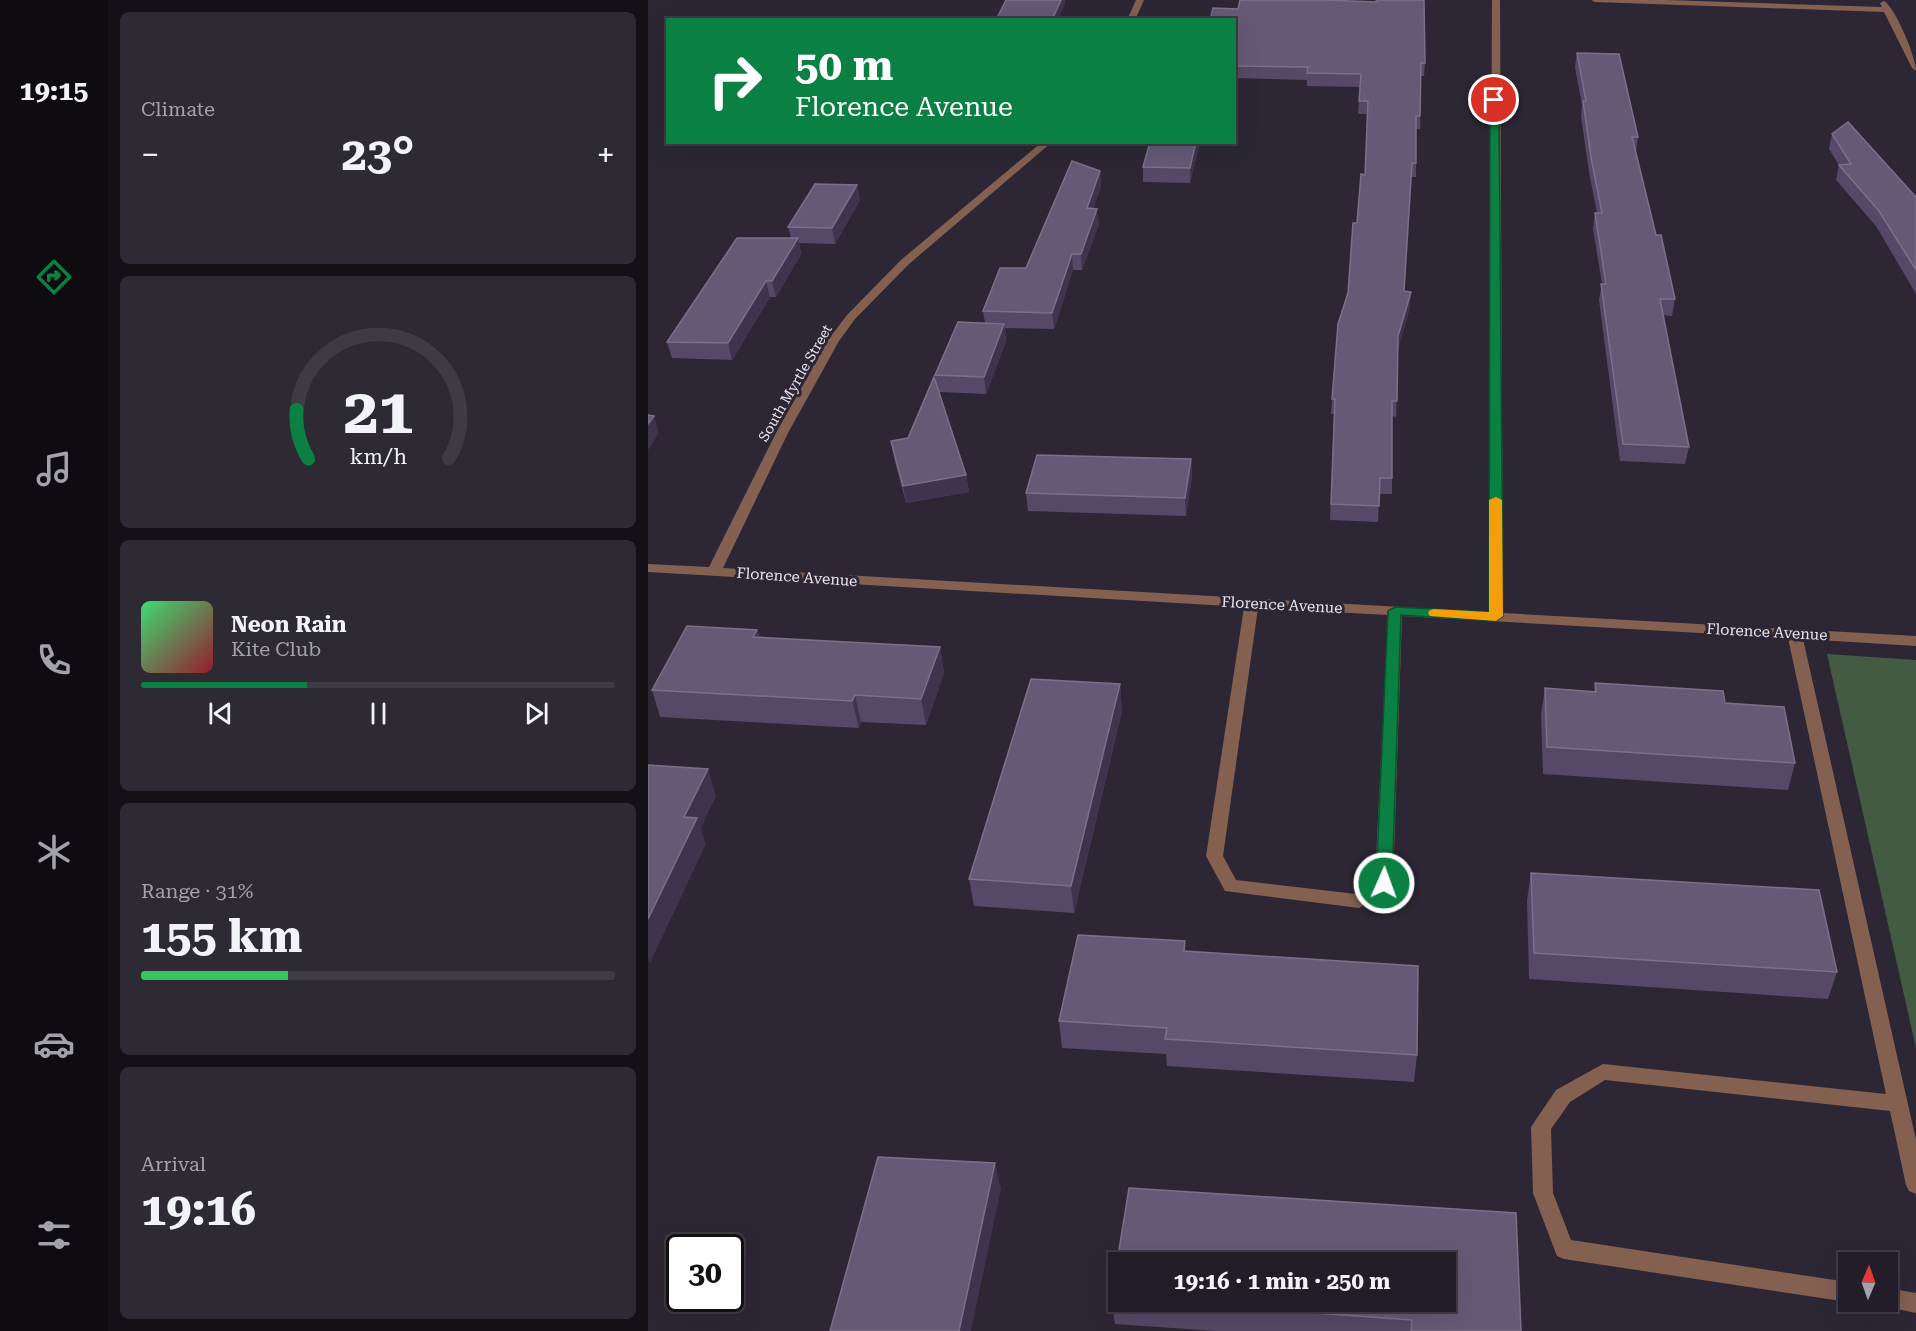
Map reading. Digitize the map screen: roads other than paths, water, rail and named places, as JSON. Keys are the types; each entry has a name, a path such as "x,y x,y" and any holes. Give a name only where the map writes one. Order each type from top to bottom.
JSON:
{"street":[{"path":"1132,18 1140,0"},
{"path":"1496,0 1496,616"},
{"path":"1595,0 1888,10"},
{"path":"1883,0 1916,68"},
{"name":"South Myrtle Street","path":"714,572 782,433 834,340 851,316 905,262 1046,144"},
{"name":"Florence Avenue","path":"648,568 1916,640"},
{"path":"1252,603 1214,856 1231,886 1359,901 1384,883 1395,611"},
{"path":"1794,633 1916,1185"},
{"path":"1838,1290 1564,1249 1543,1193 1541,1127 1563,1096 1603,1072 1898,1104"},
{"path":"1898,1300 1916,1303"}]}
